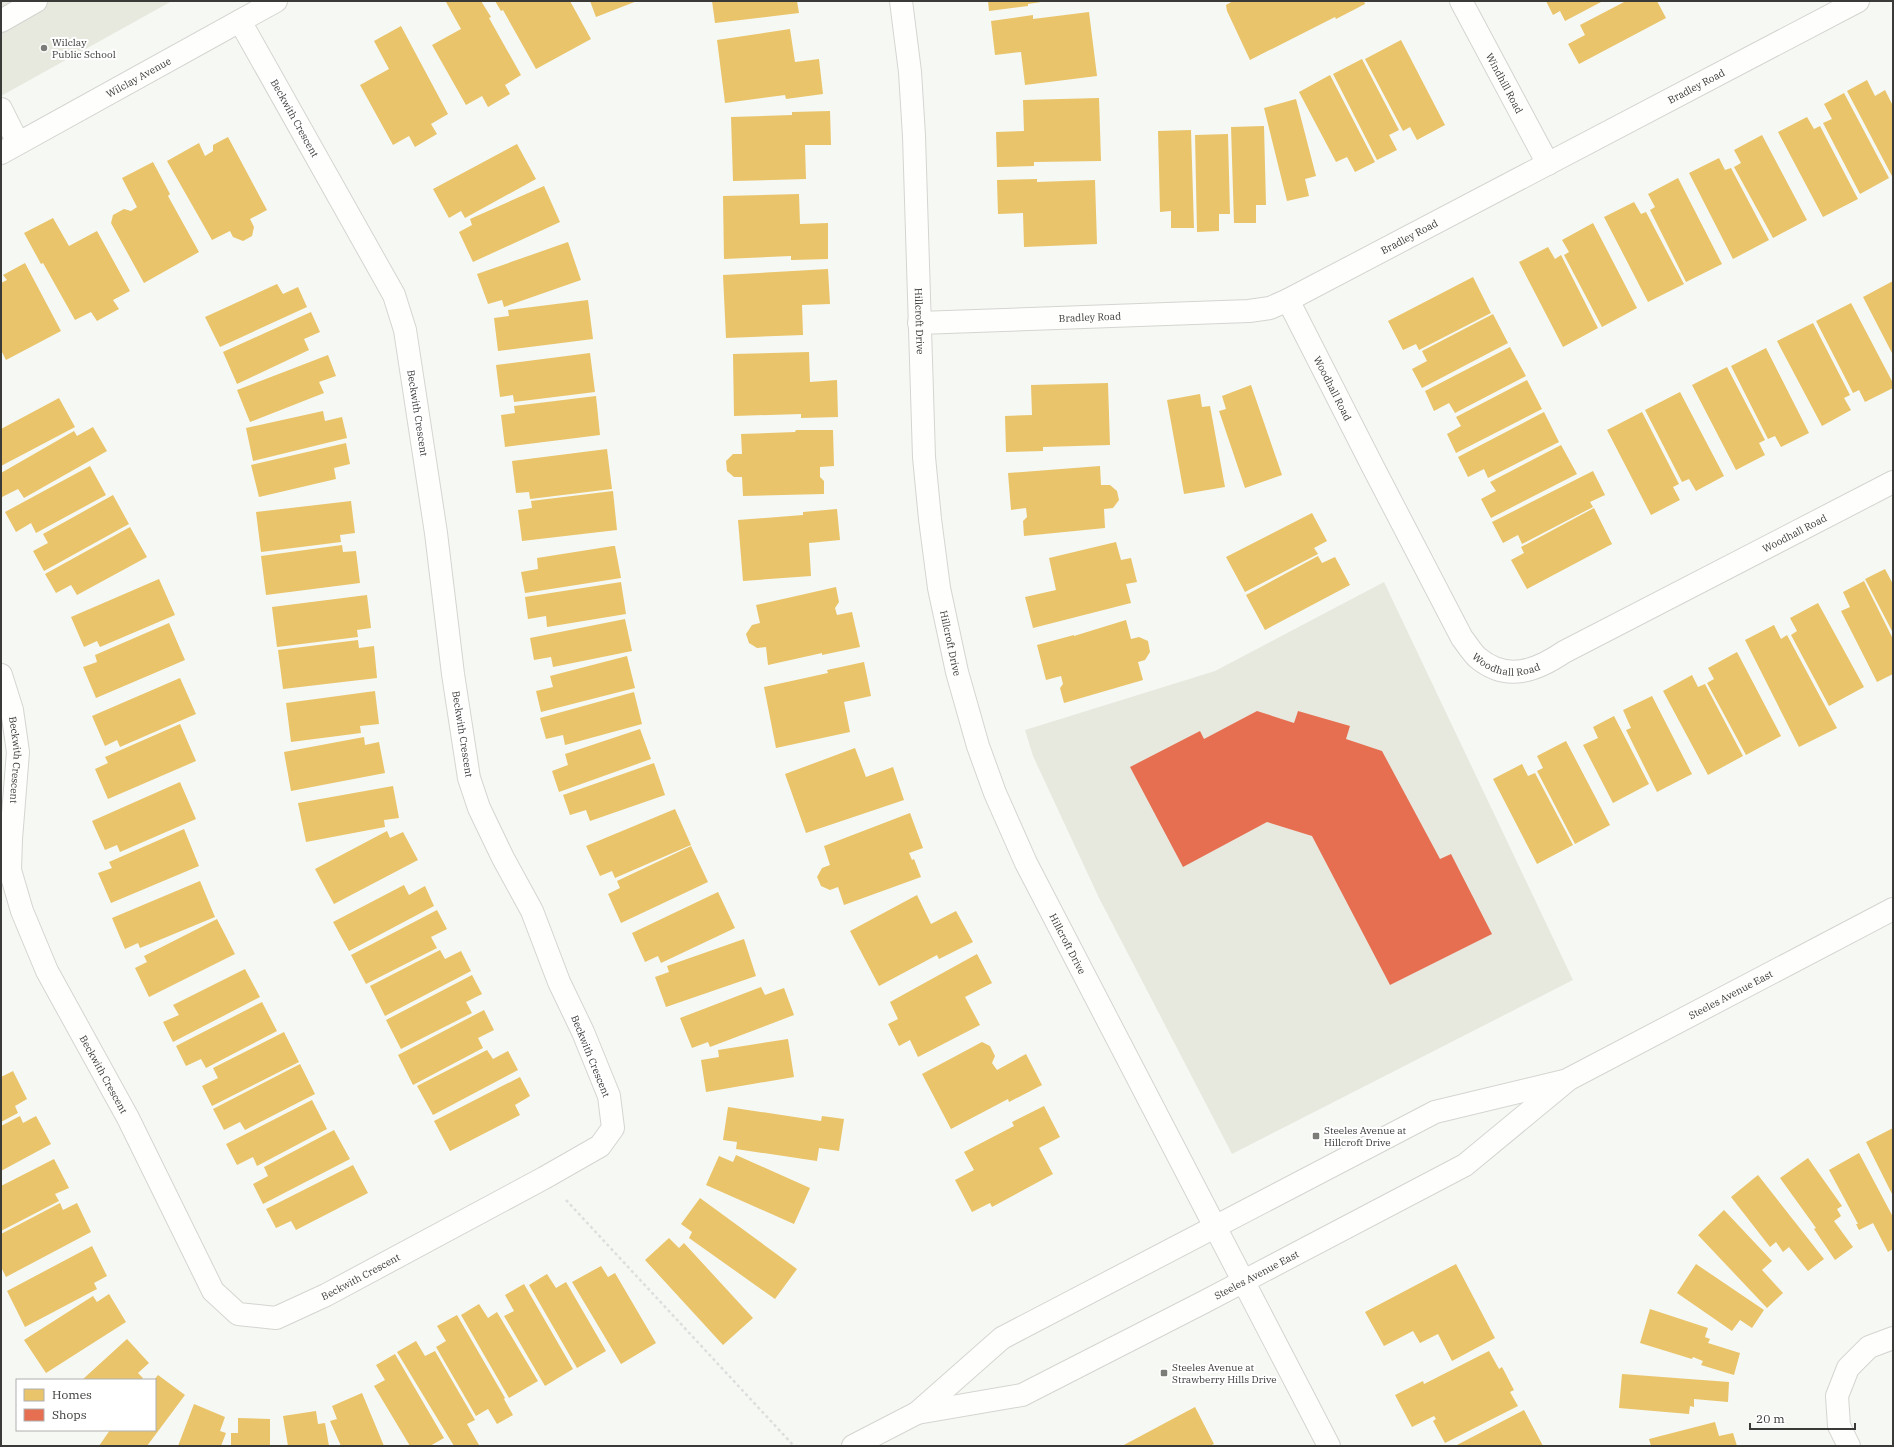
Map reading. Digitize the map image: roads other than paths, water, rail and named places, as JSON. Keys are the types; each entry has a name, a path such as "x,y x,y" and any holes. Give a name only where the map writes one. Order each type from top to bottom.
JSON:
{"street":[{"path":"1,21 36,1"},
{"name":"Wilclay Avenue","path":"10,148 276,1"},
{"name":"Hillcroft Drive","path":"901,1 910,72 914,129 924,457 939,588 957,672 978,746 995,793 1026,863 1329,1446"},
{"name":"Windhill Road","path":"1461,1 1548,164"},
{"name":"Bradley Road","path":"919,323 1249,311 1270,308 1288,300 1858,1"},
{"name":"Beckwith Crescent","path":"1,675 12,710 18,752 10,870 22,911 47,971 128,1118 214,1291 238,1314 276,1318 333,1291 544,1178 600,1146 613,1128 609,1096 583,1032 559,982 532,911 503,858 479,808 469,778 453,674 436,533 405,330 394,295 240,21"},
{"path":"1,109 10,148"},
{"name":"Woodhall Road","path":"1288,300 1462,638 1478,658 1498,669 1519,672 1544,665 1564,652 1893,482"},
{"name":"Steeles Avenue East","path":"917,1412 1022,1395 1243,1282 1464,1165 1569,1079 1893,909"},
{"name":"Steeles Avenue East","path":"853,1446 917,1412 1002,1338 1216,1228 1435,1112 1569,1079"},
{"path":"1849,1446 1839,1426 1837,1396 1848,1368 1869,1347 1893,1338"}],"place":[{"name":"Wilclay Public School","path":"44,48"},
{"name":"Steeles Avenue at Hillcroft Drive","path":"1316,1136"},
{"name":"Steeles Avenue at Strawberry Hills Drive","path":"1164,1373"}]}
